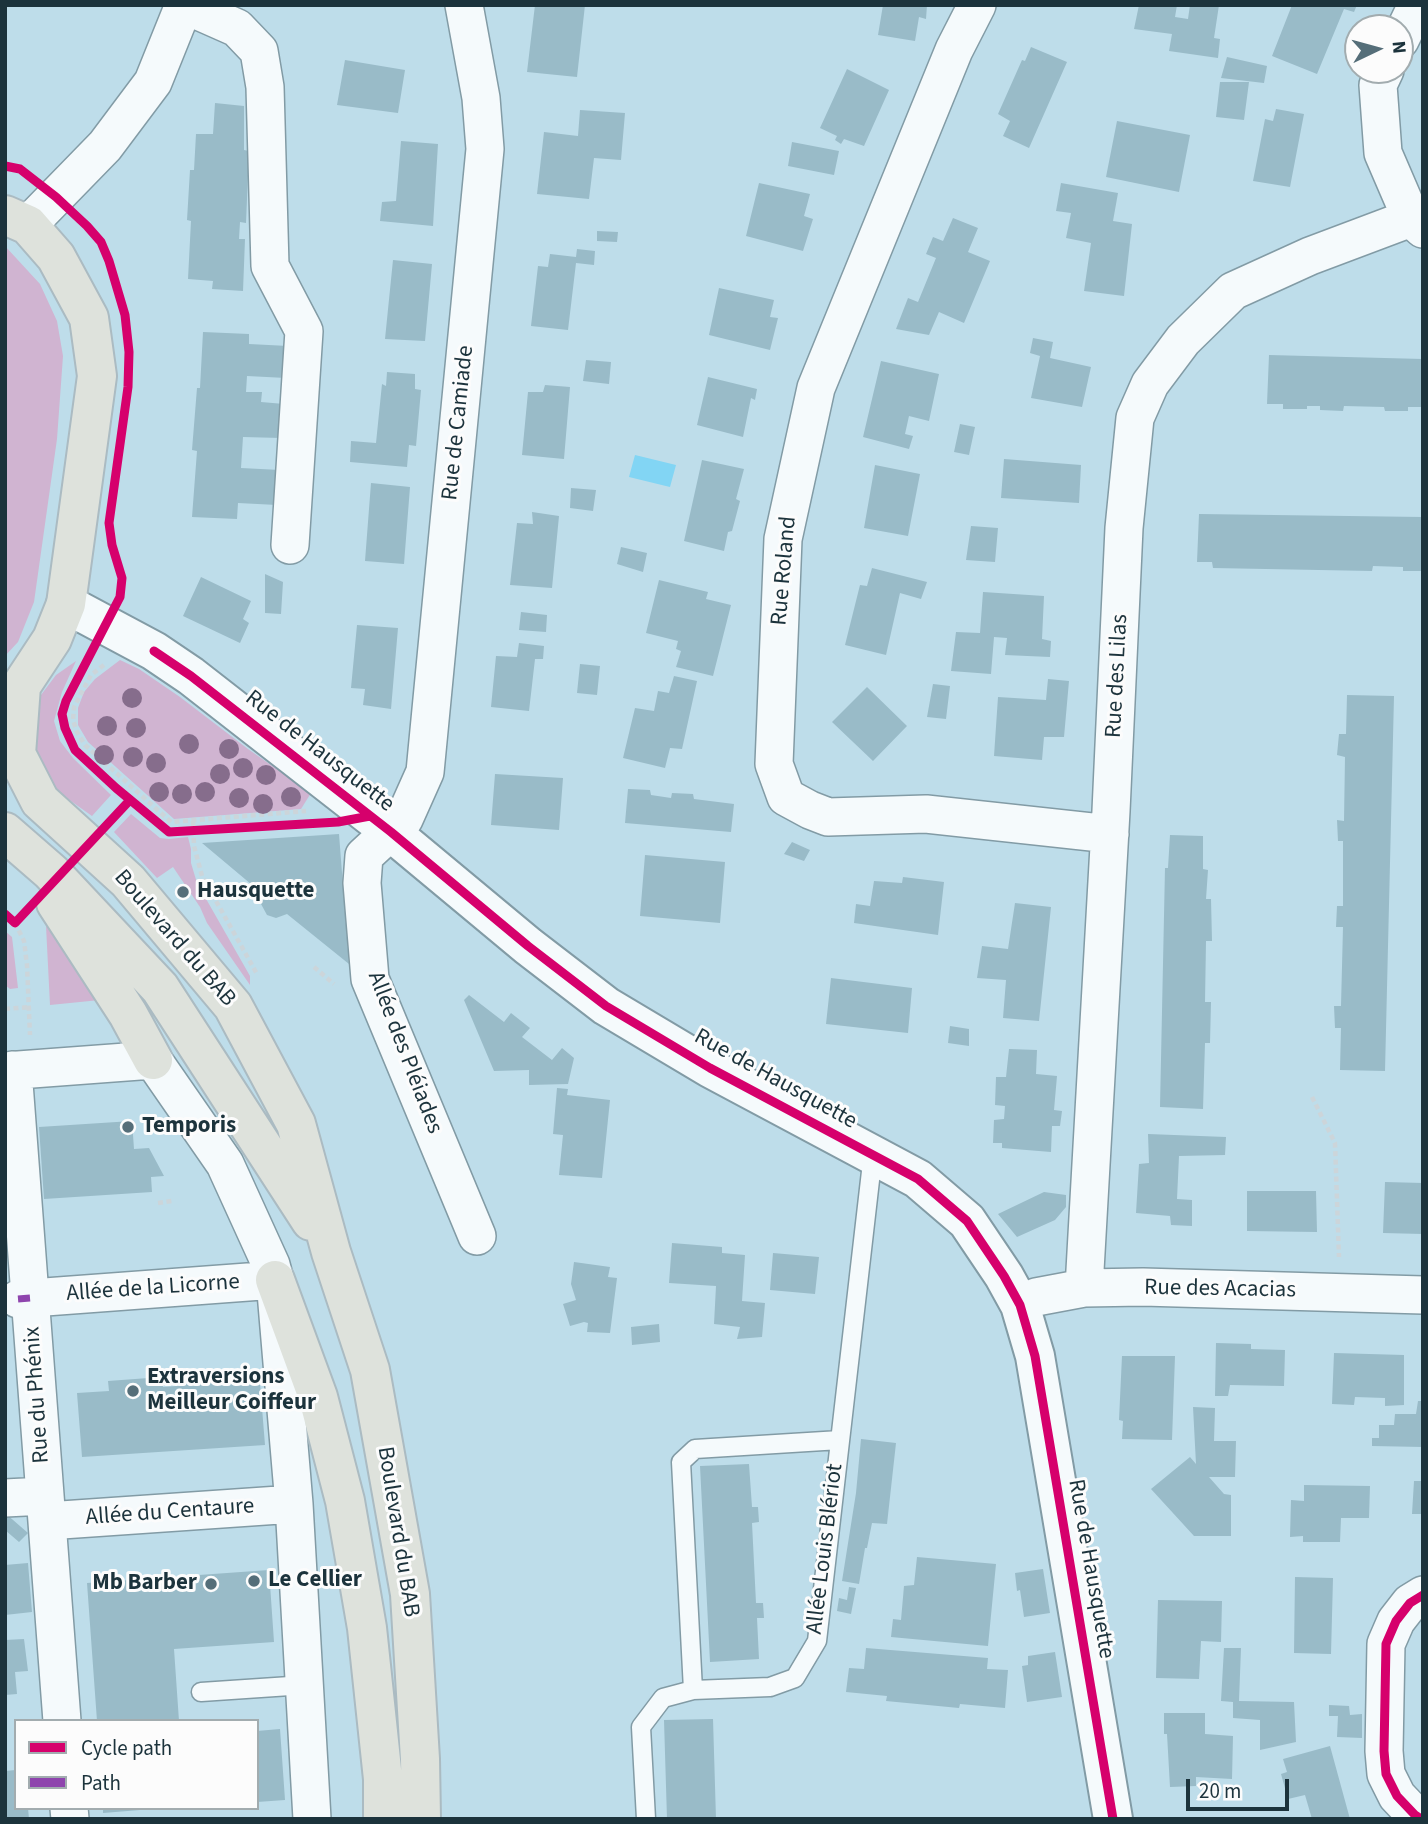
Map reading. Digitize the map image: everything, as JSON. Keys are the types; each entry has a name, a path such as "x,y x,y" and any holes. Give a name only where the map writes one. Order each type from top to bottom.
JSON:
{"main road":[{"path":"13,693 52,639 65,604 97,376 89,318 56,257 17,220"},
{"name":"Boulevard du BAB","path":"13,693 16,754 40,802 128,881 233,1006 296,1124 331,1252 370,1370 410,1594 421,1819"},
{"path":"10,836 128,1014 153,1060"},
{"name":"Boulevard du BAB","path":"10,836 51,872 160,988 331,1252"},
{"path":"275,1280 318,1397 345,1501 367,1628 383,1779 383,1819"}],"street":[{"path":"17,220 105,146 153,82 185,5 237,28 259,51 265,87 270,266 304,331 290,545"},
{"name":"Rue de Camiade","path":"391,832 404,819 425,772 485,149 481,98 464,5"},
{"name":"Rue Roland","path":"976,5 954,50 816,388 783,539 774,764 786,797 828,817 926,814 1110,834"},
{"path":"1378,84 1383,153 1417,223"},
{"name":"Rue des Lilas","path":"1084,1289 1124,528 1135,418 1150,384 1183,340 1233,291 1310,256 1417,223"},
{"name":"Rue de Hausquette","path":"65,604 144,645 191,676 391,832 528,946 606,1006 710,1068 918,1179 967,1222 1004,1276 1020,1305 1035,1356 1113,1819"},
{"name":"Allée des Pléiades","path":"391,832 364,856 362,883 370,979 477,1236"},
{"path":"9,1070 153,1060 225,1164 271,1265 275,1280 294,1504 312,1819"},
{"name":"Rue du Phénix","path":"9,1070 24,1298 46,1509 62,1719"},
{"name":"Allée de la Licorne","path":"24,1298 275,1280"},
{"name":"Rue des Acacias","path":"1020,1305 1036,1297 1084,1289 1143,1287 1423,1295"},
{"name":"Allée du Centaure","path":"5,1498 46,1509 294,1504"},
{"path":"1421,1819 1397,1796 1386,1774 1384,1751 1386,1644 1396,1621 1410,1602 1423,1595"}],"lane":[{"name":"Allée Louis Blériot","path":"646,1819 641,1727 663,1698 693,1690 770,1687 795,1678 817,1641 873,1154"},
{"path":"693,1690 681,1462 695,1449 840,1440"},
{"path":"201,1692 305,1685"}],"path":[{"path":"113,659 91,675 75,707 73,720 85,745 130,795 169,832 193,825 310,811"},
{"path":"66,701 63,717 70,739"},
{"path":"122,808 130,795"},
{"path":"193,825 207,829"},
{"path":"193,825 194,846 202,876 260,978"},
{"path":"5,914 15,923 24,941 30,1038"},
{"path":"15,923 24,914"},
{"path":"314,967 334,985"},
{"path":"5,1009 30,1007"},
{"path":"1312,1097 1335,1143 1339,1293"},
{"path":"158,1203 172,1201"}],"shaded area":[{"path":"5,246 40,284 57,321 63,356 57,439 34,602 18,642 5,656"},
{"path":"120,660 139,669 180,697 311,793 301,809 174,819 88,742 78,725 78,708 84,692 95,679"},
{"path":"76,661 62,692 54,721 60,741 73,758 111,795 92,816 50,783 30,739 31,718 41,695 56,675"},
{"path":"131,814 160,838 188,837 197,883 250,976 250,985 207,923 200,907 173,867 157,878 114,832"},
{"path":"46,926 89,980 100,1000 50,1005"},
{"path":"5,931 12,937 18,988 10,989 5,985"}],"water":[{"path":"635,455 676,465 670,487 629,477"}],"building":[{"path":"535,5 585,5 577,77 527,72"},
{"path":"883,5 927,5 926,19 919,17 915,41 878,35"},
{"path":"1139,5 1177,5 1175,17 1188,19 1190,5 1219,5 1214,38 1220,39 1218,58 1169,51 1172,34 1134,29"},
{"path":"1292,5 1357,5 1354,12 1344,9 1317,74 1272,56"},
{"path":"1031,47 1067,62 1029,148 1003,136 1010,121 998,114 1022,60 1025,61"},
{"path":"1227,57 1267,66 1264,83 1221,78"},
{"path":"345,60 405,70 398,113 337,105"},
{"path":"847,69 889,90 864,146 844,139 841,144 835,140 837,136 820,128"},
{"path":"1220,82 1249,82 1244,120 1216,117"},
{"path":"215,103 244,106 244,150 249,151 246,223 240,222 239,239 245,239 243,291 212,289 213,281 188,279 190,170 194,170 196,134 213,134"},
{"path":"1276,109 1304,114 1290,187 1253,181 1265,119 1273,121"},
{"path":"580,110 625,113 621,160 594,158 589,199 537,194 544,132 578,136"},
{"path":"1117,121 1190,135 1179,192 1106,177"},
{"path":"401,141 438,144 433,226 380,221 382,202 396,201"},
{"path":"792,142 839,151 834,175 788,166"},
{"path":"759,183 810,194 804,216 813,219 803,251 746,236"},
{"path":"1061,183 1118,193 1113,221 1132,224 1124,296 1084,291 1091,243 1066,238 1071,213 1056,211"},
{"path":"953,218 978,228 968,252 990,261 964,323 939,312 929,335 896,329 908,298 918,302 936,258 926,254 933,237 943,241"},
{"path":"597,231 618,232 617,242 597,241"},
{"path":"577,249 595,251 594,265 576,263 568,330 531,326 538,266 548,267 550,254 576,257"},
{"path":"393,260 432,264 425,341 385,339"},
{"path":"719,288 774,300 770,317 778,318 770,350 709,335"},
{"path":"203,332 249,334 249,344 288,346 286,378 247,376 246,392 262,392 261,402 284,404 281,438 243,437 241,468 280,470 277,505 238,503 237,519 192,517 197,451 192,450 197,388 200,388"},
{"path":"1033,338 1053,342 1050,358 1091,367 1082,407 1031,398 1040,356 1030,353"},
{"path":"1269,355 1423,359 1423,407 1408,407 1408,411 1385,411 1384,407 1344,406 1343,411 1320,410 1320,406 1283,409 1283,404 1267,404"},
{"path":"586,360 611,362 609,384 583,381"},
{"path":"881,361 939,374 929,421 909,416 905,434 913,436 909,449 863,437"},
{"path":"387,372 415,374 415,389 421,390 416,446 409,445 407,467 350,462 351,441 376,443 382,384 386,386"},
{"path":"708,377 757,389 755,400 751,398 743,437 697,425"},
{"path":"545,385 570,387 564,459 522,455 528,392 543,392"},
{"path":"960,424 975,427 969,455 954,452"},
{"path":"1004,459 1081,465 1079,503 1001,498"},
{"path":"702,460 744,469 736,499 740,501 724,551 684,541"},
{"path":"875,465 920,474 908,536 864,528"},
{"path":"371,483 410,487 404,564 365,561"},
{"path":"571,488 596,490 593,511 570,508"},
{"path":"532,512 559,516 552,588 510,585 517,523 533,524"},
{"path":"1199,514 1423,517 1423,571 1373,566 1372,571 1213,568 1212,562 1197,562"},
{"path":"971,526 998,528 995,562 966,560"},
{"path":"621,547 647,553 643,572 617,564"},
{"path":"872,568 927,582 921,599 900,593 886,655 845,645 860,585 867,586"},
{"path":"265,574 283,582 281,614 265,613"},
{"path":"201,577 251,601 243,619 249,623 240,643 183,616"},
{"path":"659,580 708,592 706,599 731,605 713,676 676,667 681,651 676,649 678,641 646,633"},
{"path":"983,592 1044,596 1042,639 1051,641 1050,657 1005,655 1007,638 994,637 991,674 951,671 956,632 980,633"},
{"path":"521,612 547,615 546,632 519,630"},
{"path":"357,625 398,628 391,709 363,705 365,689 351,688"},
{"path":"519,643 544,646 543,659 535,659 529,711 491,707 496,656 517,657"},
{"path":"580,664 600,666 597,695 577,693"},
{"path":"674,676 697,681 682,749 670,748 665,768 623,758 635,708 654,711 658,691 669,693"},
{"path":"1048,679 1069,681 1064,737 1044,737 1042,760 994,756 998,697 1046,700"},
{"path":"933,684 950,686 946,719 927,717"},
{"path":"867,687 907,726 873,761 832,722"},
{"path":"1347,695 1394,696 1385,1071 1340,1070 1341,1028 1335,1028 1334,1006 1341,1006 1343,927 1336,927 1337,906 1343,906 1343,841 1338,841 1337,820 1344,821 1345,757 1337,755 1339,734 1346,734"},
{"path":"495,774 563,778 559,830 491,825"},
{"path":"628,789 650,790 651,795 671,798 672,793 693,794 694,799 734,804 731,832 625,823"},
{"path":"339,834 349,964 287,914 276,918 267,915 261,904 264,895 202,843"},
{"path":"1170,835 1203,836 1203,869 1208,870 1206,899 1211,899 1212,941 1206,941 1205,1002 1211,1002 1210,1043 1205,1043 1203,1109 1160,1107 1165,868 1168,868"},
{"path":"792,842 810,850 804,861 784,854"},
{"path":"645,855 725,862 720,923 640,916"},
{"path":"903,877 944,882 938,935 854,923 856,904 870,906 874,881 902,883"},
{"path":"1015,903 1051,907 1039,1021 1003,1018 1006,980 977,978 982,946 1008,949"},
{"path":"831,978 912,988 908,1033 826,1024"},
{"path":"469,995 504,1022 511,1013 530,1028 522,1037 552,1060 562,1048 574,1058 568,1084 529,1085 529,1070 494,1071 464,1000"},
{"path":"950,1026 969,1029 969,1046 948,1043"},
{"path":"1009,1049 1037,1050 1036,1074 1057,1076 1054,1110 1062,1111 1060,1126 1052,1126 1051,1152 1002,1148 1002,1143 993,1143 994,1120 1004,1119 1005,1106 995,1105 996,1077 1006,1077"},
{"path":"557,1088 568,1089 567,1095 610,1100 602,1178 559,1175 563,1135 553,1134"},
{"path":"132,1121 134,1149 149,1148 164,1176 151,1177 152,1192 44,1199 39,1127"},
{"path":"1148,1134 1226,1137 1225,1155 1179,1156 1177,1199 1192,1200 1192,1226 1171,1225 1170,1216 1136,1213 1139,1164 1149,1163"},
{"path":"1385,1182 1423,1183 1423,1234 1383,1233"},
{"path":"1247,1191 1316,1191 1317,1232 1247,1231"},
{"path":"1044,1192 1066,1195 1066,1207 1055,1220 1017,1237 998,1214"},
{"path":"672,1243 722,1247 722,1253 745,1255 742,1301 765,1303 762,1337 737,1339 740,1327 714,1324 716,1286 669,1283"},
{"path":"773,1253 819,1257 815,1294 770,1290"},
{"path":"574,1262 610,1267 608,1277 617,1278 610,1333 587,1332 588,1323 584,1322 570,1326 563,1304 576,1300 571,1284"},
{"path":"659,1324 660,1342 632,1345 631,1327"},
{"path":"1216,1343 1251,1344 1251,1349 1285,1350 1284,1386 1230,1385 1228,1396 1215,1396"},
{"path":"1334,1353 1404,1355 1404,1405 1385,1406 1385,1398 1355,1397 1354,1405 1332,1404"},
{"path":"1122,1356 1175,1356 1172,1440 1122,1439 1123,1421 1119,1420"},
{"path":"259,1371 265,1445 82,1457 77,1393 109,1391 108,1381 162,1377 163,1387 176,1386 175,1376"},
{"path":"1418,1401 1423,1401 1423,1447 1372,1446 1372,1438 1379,1438 1379,1425 1394,1425 1395,1414 1416,1414"},
{"path":"1193,1407 1215,1408 1214,1441 1236,1441 1235,1477 1209,1477 1224,1494 1231,1495 1231,1536 1194,1536 1151,1489 1190,1457 1196,1464"},
{"path":"861,1439 896,1443 887,1524 872,1523 859,1584 842,1581 856,1493"},
{"path":"749,1464 752,1507 758,1507 759,1522 752,1523 756,1603 763,1603 764,1618 757,1618 759,1659 710,1662 700,1466"},
{"path":"1414,1481 1423,1481 1423,1514 1412,1514"},
{"path":"1304,1485 1370,1486 1369,1518 1341,1518 1340,1542 1303,1542 1303,1536 1290,1537 1291,1500 1304,1501"},
{"path":"5,1513 28,1533 19,1542 5,1530"},
{"path":"917,1557 996,1564 988,1646 891,1637 893,1619 901,1620 904,1586 914,1585"},
{"path":"28,1563 32,1612 5,1615 5,1565"},
{"path":"1043,1569 1050,1613 1024,1617 1015,1573"},
{"path":"269,1570 274,1642 174,1649 179,1719 97,1719 87,1583"},
{"path":"1295,1577 1333,1578 1331,1654 1294,1653"},
{"path":"849,1587 856,1588 851,1614 837,1611 839,1598 847,1600"},
{"path":"1158,1600 1222,1601 1221,1642 1201,1641 1199,1679 1156,1678"},
{"path":"24,1639 28,1671 15,1672 17,1694 5,1695 5,1640"},
{"path":"866,1648 988,1658 987,1669 1008,1670 1005,1708 960,1704 959,1708 886,1701 887,1696 846,1692 849,1668 864,1669"},
{"path":"1224,1648 1241,1648 1239,1701 1294,1702 1296,1742 1260,1750 1260,1720 1233,1718 1233,1702 1221,1701"},
{"path":"1055,1652 1062,1697 1027,1702 1022,1666 1028,1665 1028,1656"},
{"path":"1329,1705 1349,1706 1350,1715 1362,1714 1362,1738 1337,1737 1338,1716 1329,1716"},
{"path":"1164,1713 1205,1713 1205,1734 1233,1736 1232,1779 1196,1777 1196,1786 1170,1787"},
{"path":"713,1719 716,1819 667,1819 664,1720"},
{"path":"280,1729 285,1800 259,1802 259,1731"},
{"path":"1330,1746 1350,1819 1312,1819 1305,1795 1288,1799 1281,1774 1287,1772 1283,1759"},
{"path":"14,1770 14,1810 28,1810 29,1819 5,1819 5,1771"},
{"path":"103,1810 140,1810 103,1813"}],"marked path":[{"path":"18,1299 30,1298"}],"cycle path":[{"path":"5,166 20,169 56,197 101,242 125,315 129,352 128,387 109,523 112,545 122,578 120,597 66,701 62,714 75,750 169,832 338,822 370,816"},
{"path":"154,651 191,676 391,832 528,946 606,1006 710,1068 918,1179 967,1221 1020,1305 1035,1356 1113,1819"},
{"path":"5,914 15,923 130,800"},
{"path":"1421,1819 1397,1796 1386,1774 1384,1751 1386,1644 1396,1621 1410,1603 1423,1595"}],"place":[{"name":"Hausquette","path":"183,892"},
{"name":"Temporis","path":"128,1127"},
{"name":"Extraversions Meilleur Coiffeur","path":"133,1391"},
{"name":"Le Cellier","path":"254,1581"},
{"name":"Mb Barber","path":"211,1584"}]}
